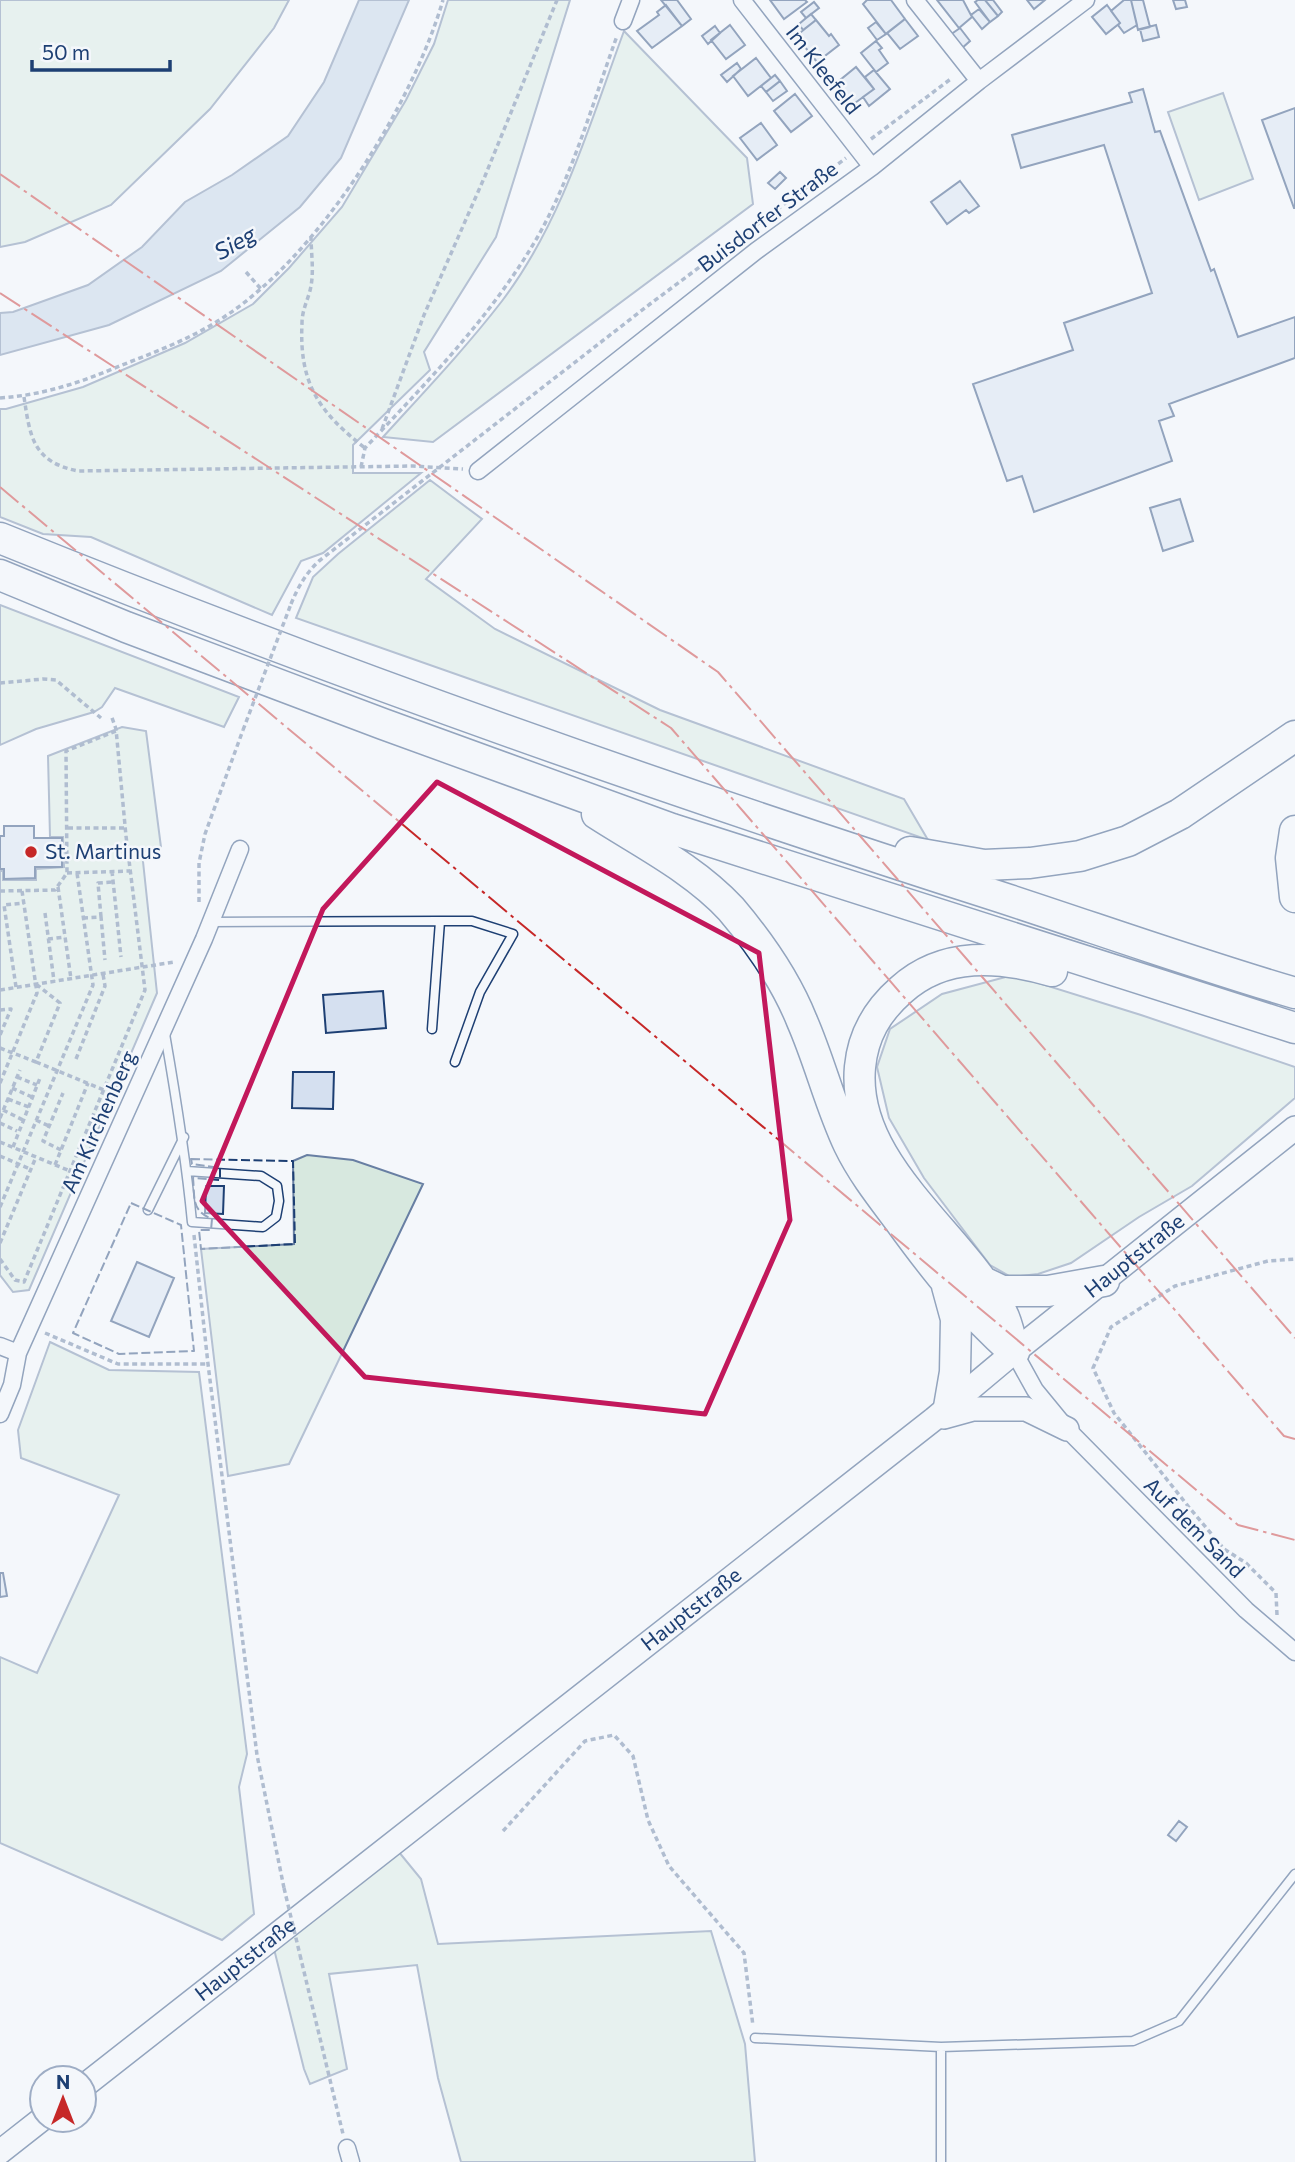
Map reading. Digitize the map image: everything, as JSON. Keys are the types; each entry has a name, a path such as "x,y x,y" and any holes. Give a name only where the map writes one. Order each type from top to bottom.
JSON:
{"highway":[{"path":"0,538 379,686 765,822 1295,993"},
{"path":"0,575 126,627 672,828 1295,1028"},
{"path":"765,822 796,820 896,849 984,865 1030,863 1080,856 1128,841 1180,814 1295,736"},
{"path":"547,783 685,869 730,908 766,956 802,1020 850,1147 869,1179 947,1285 981,1322 1014,1352"},
{"path":"1295,831 1291,858 1295,897"},
{"path":"1014,1352 1002,1312 874,1140 863,1111 859,1079 861,1051 870,1027 887,1002 910,981 936,967 972,960 1017,961 1128,992 1179,992"},
{"path":"979,1280 1002,1291 1048,1291 1104,1281"},
{"path":"941,1413 955,1372 956,1319 947,1285"}],"main road":[{"name":"Hauptstraße","path":"98,2076 941,1413 1295,1128"},
{"path":"941,1413 973,1409 1026,1409 1068,1429"},
{"path":"0,2152 28,2130"}],"street":[{"path":"623,20 631,0"},
{"name":"Im Kleefeld","path":"741,0 872,167"},
{"path":"915,0 979,81"},
{"name":"Buisdorfer Straße","path":"478,471 756,251 872,167 1086,0"},
{"name":"Am Kirchenberg","path":"0,1414 12,1385 18,1353 164,1028 240,849"},
{"path":"0,1346 18,1353"},
{"name":"Auf dem Sand","path":"1014,1352 1035,1390 1068,1429 1246,1610 1295,1652"}],"lane":[{"path":"432,1029 440,921"},
{"path":"210,922 472,921 513,934 480,992 455,1062"},
{"path":"164,1028 184,1138 187,1171 192,1222 263,1227 276,1217 279,1201 277,1186 261,1176 187,1171"},
{"path":"148,1210 184,1138"},
{"path":"755,2038 941,2047 1133,2041 1179,2021 1295,1874"},
{"path":"941,2047 941,2162"}],"path":[{"path":"0,398 24,397 73,385 179,343 227,315 261,289 337,206 384,131 418,66 443,0"},
{"path":"381,431 424,315 491,164 557,0"},
{"path":"361,467 365,448 473,330 504,290 538,237 568,170 623,20"},
{"path":"199,909 199,863 205,834 290,604 309,570 650,304 858,149"},
{"path":"311,235 311,286 305,301 302,323 305,364 312,392 332,421 365,448"},
{"path":"246,272 261,289"},
{"path":"24,397 29,429 43,457 58,467 78,471 438,467 478,471"},
{"path":"0,683 57,680 101,718"},
{"path":"0,1259 16,1280 24,1282 145,990 116,731 111,715"},
{"path":"0,891 55,890 67,873 66,751 116,731"},
{"path":"68,828 125,828"},
{"path":"112,871 121,957"},
{"path":"67,873 130,871"},
{"path":"0,1207 93,985 76,873"},
{"path":"105,960 98,883 113,882"},
{"path":"58,885 71,979"},
{"path":"0,1083 37,993 22,890"},
{"path":"16,987 2,905 24,903"},
{"path":"45,912 54,981"},
{"path":"83,918 101,917"},
{"path":"48,939 65,936"},
{"path":"0,990 180,961 192,964"},
{"path":"76,1059 105,986 103,974"},
{"path":"36,984 60,1003 36,1062"},
{"path":"0,1010 11,1009 1,1035"},
{"path":"0,1048 104,1090"},
{"path":"0,1061 8,1065"},
{"path":"0,1118 20,1070"},
{"path":"17,1077 37,1085"},
{"path":"13,1147 40,1078"},
{"path":"55,1164 88,1083"},
{"path":"12,1088 33,1097"},
{"path":"61,1150 43,1141 63,1093"},
{"path":"8,1099 29,1107"},
{"path":"3,1110 23,1120"},
{"path":"36,1120 49,1126"},
{"path":"0,1123 18,1131"},
{"path":"0,1142 70,1171"},
{"path":"0,1163 1,1157 30,1169"},
{"path":"0,1243 36,1157"},
{"path":"192,1222 257,1755 284,1888 349,2155"},
{"path":"1278,1638 1276,1593 1246,1563 1224,1549 1188,1506 1114,1412 1093,1368 1111,1327 1175,1286 1268,1261 1295,1259"},
{"path":"30,1326 118,1364 208,1364"},
{"path":"503,1831 585,1741 614,1735 633,1756 648,1820 669,1866 744,1953 755,2038"}],"highlighted area":[{"path":"437,782 759,953 790,1220 705,1414 365,1377 202,1201 323,909"}],"shaded area":[{"path":"0,0 289,0 274,28 210,109 111,205 25,242 0,247"},
{"path":"448,0 570,0 496,237 424,352 430,370 353,445 353,473 421,473 323,553 301,561 272,615 91,537 43,534 0,517 0,409 83,387 185,343 253,304 289,268 342,207 406,100 434,44"},
{"path":"624,31 747,158 753,204 433,442 383,437 502,301 542,238 573,171"},
{"path":"1223,93 1253,179 1199,200 1168,112"},
{"path":"430,480 482,519 426,579 495,629 660,710 904,799 928,840 296,618 313,577"},
{"path":"0,605 239,697 224,727 115,688 102,707 94,712 36,729 0,745"},
{"path":"122,727 146,731 161,847 142,852 157,993 29,1290 13,1292 0,1275 0,871 3,871 3,880 36,880 36,869 64,867 63,837 50,837 48,756"},
{"path":"1013,975 1295,1067 1295,1098 1192,1186 1139,1217 1071,1263 1038,1274 1011,1277 990,1265 924,1178 889,1118 877,1067 890,1029 942,994"},
{"path":"307,1155 353,1160 423,1184 289,1464 228,1476 201,1249 294,1244 293,1161"},
{"path":"50,1342 109,1370 199,1372 247,1754 239,1787 254,1914 222,1940 0,1843 0,1657 37,1673 119,1495 21,1458 18,1430"},
{"path":"394,1846 421,1879 438,1944 711,1931 745,2044 755,2162 461,2162 438,2078 417,1965 329,1974 347,2069 310,2084 272,1941"}],"water":[{"name":"Sieg","path":"359,0 409,0 341,158 300,207 221,271 109,325 0,355 0,313 13,312 88,285 142,247 185,202 232,175 288,136 324,82"}],"building":[{"path":"661,0 677,0 691,19 682,26"},
{"path":"770,0 805,0 807,2 784,19"},
{"path":"867,0 891,0 905,19 886,34 863,4"},
{"path":"937,0 963,0 972,17 959,28"},
{"path":"985,0 998,16 990,22 975,2"},
{"path":"985,0 993,0 1002,12 998,16"},
{"path":"1027,0 1045,0 1034,9"},
{"path":"1124,0 1131,0 1137,25 1124,33 1111,11"},
{"path":"1131,0 1143,0 1150,27 1138,30"},
{"path":"1173,0 1185,0 1187,7 1176,9"},
{"path":"814,2 819,8 806,18 801,12"},
{"path":"666,5 682,26 652,48 637,31 659,15 657,12"},
{"path":"1107,5 1120,23 1106,34 1092,17"},
{"path":"979,9 990,22 982,29 971,15"},
{"path":"811,14 816,20 803,30 799,24"},
{"path":"905,19 918,36 900,49 887,33"},
{"path":"816,20 839,45 817,62 796,36"},
{"path":"876,22 886,34 877,40 868,28"},
{"path":"730,25 745,45 726,59 711,40"},
{"path":"1156,25 1159,37 1143,41 1140,29"},
{"path":"715,26 720,33 708,44 702,36"},
{"path":"960,28 970,41 961,49 950,35"},
{"path":"876,41 888,63 876,72 861,53"},
{"path":"756,58 771,78 748,96 733,76"},
{"path":"737,63 741,69 727,82 721,75"},
{"path":"856,67 874,89 851,106 834,85"},
{"path":"874,70 890,89 869,106 863,97 874,89 865,77"},
{"path":"775,75 780,81 766,92 761,86"},
{"path":"780,81 787,91 773,101 766,92"},
{"path":"1143,89 1155,132 1160,131 1238,337 1295,317 1295,358 1169,404 1174,416 1159,421 1172,461 1034,512 1022,476 1007,481 973,384 1073,350 1064,323 1152,293 1104,145 1021,168 1012,135 1132,102 1129,93"},
{"path":"795,94 812,116 791,132 774,111"},
{"path":"1295,108 1295,208 1294,208 1262,120"},
{"path":"761,123 777,145 757,160 740,138"},
{"path":"780,172 786,178 775,189 768,183"},
{"path":"960,181 979,206 969,213 966,210 947,224 931,202"},
{"path":"1180,499 1193,541 1163,551 1150,508"},
{"name":"St. Martinus","path":"4,826 34,826 34,838 62,838 62,867 35,867 35,878 4,879 4,869 0,869 0,836 4,836"},
{"path":"383,991 386,1028 326,1033 323,995"},
{"path":"293,1072 334,1072 333,1109 292,1108"},
{"path":"206,1186 224,1186 223,1214 205,1213"},
{"path":"137,1262 174,1278 149,1337 111,1321"},
{"path":"0,1573 3,1573 7,1596 0,1597"},
{"path":"1179,1821 1187,1827 1176,1841 1168,1835"}],"fence":[{"path":"191,1159 293,1161 295,1244 201,1249 199,1230 211,1230 212,1219 197,1208 193,1178 220,1180 220,1168 192,1164 191,1159"},
{"path":"131,1203 181,1225 194,1351 119,1354 73,1333 131,1203"}],"power":[{"path":"0,174 718,672 1295,1338"},
{"path":"0,293 671,728 1284,1436 1295,1439"},
{"path":"0,487 1238,1525 1295,1540"}],"place":[{"name":"St. Martinus","path":"31,852"}]}
